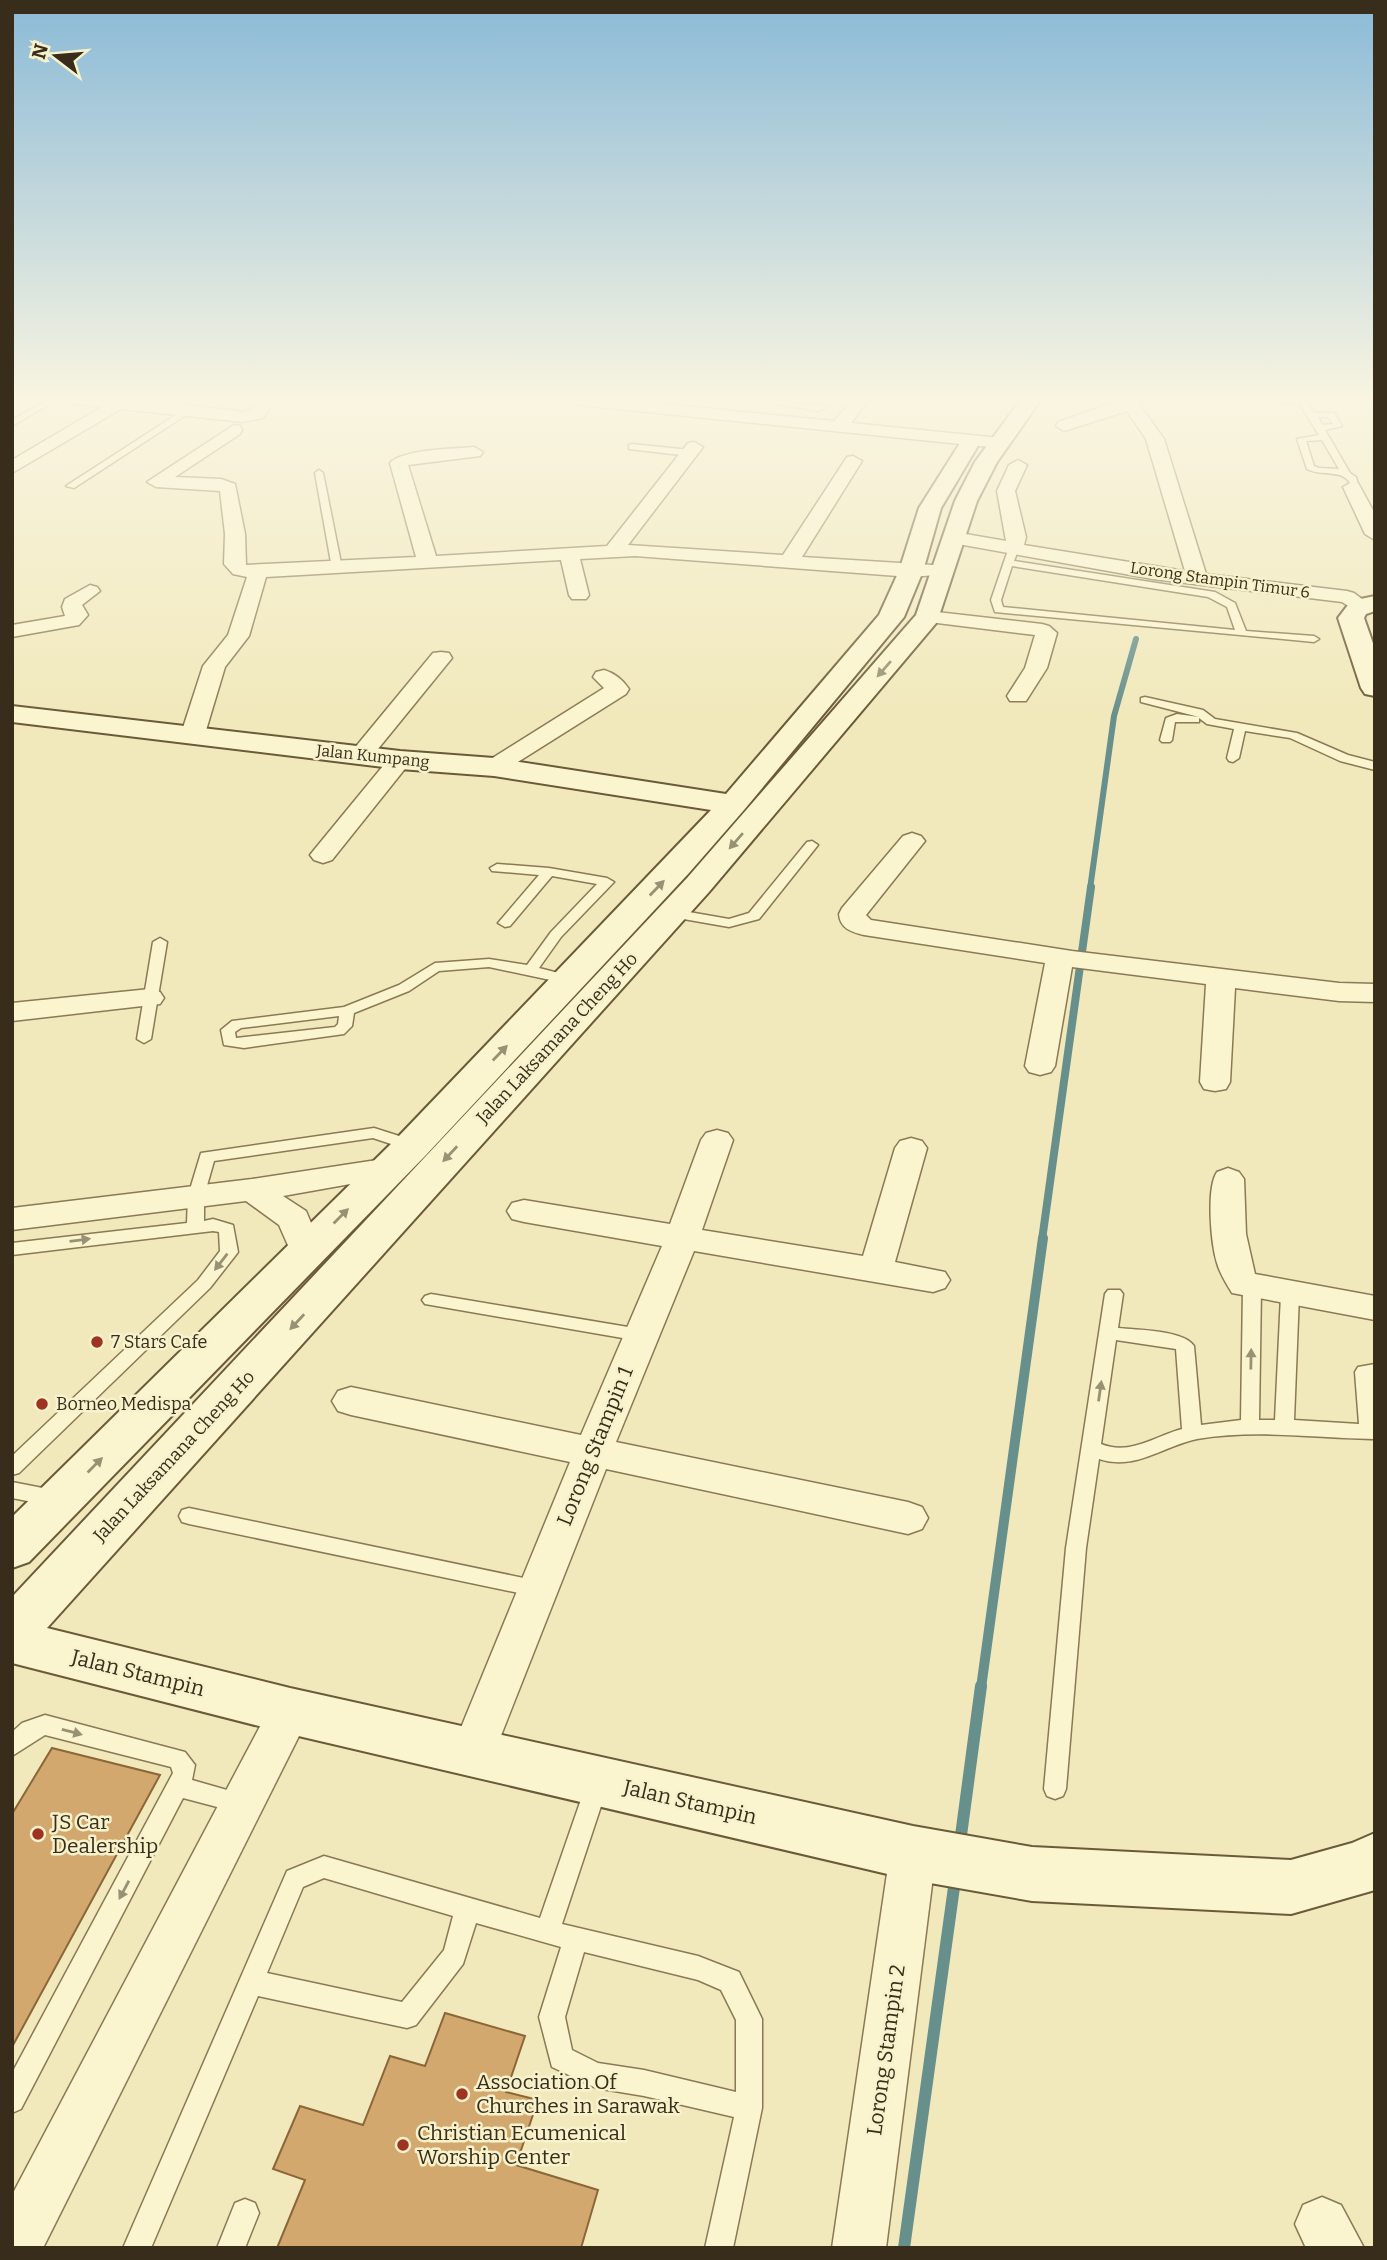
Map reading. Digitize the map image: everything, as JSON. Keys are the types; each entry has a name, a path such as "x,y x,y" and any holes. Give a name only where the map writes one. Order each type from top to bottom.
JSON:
{"main road":[{"name":"Jalan Laksamana Cheng Ho","path":"12,1632 672,913 928,617 926,570 930,508 933,503"},
{"name":"Jalan Laksamana Cheng Ho","path":"12,1548 401,1157 733,804 954,538 965,503"},
{"path":"1367,604 1353,611 1352,618 1375,688"},
{"name":"Jalan Kumpang","path":"12,714 400,760 494,767 733,804"},
{"name":"Jalan Stampin","path":"12,1641 290,1711 925,1855 1032,1874 1291,1886 1367,1866 1375,1860"}],"street":[{"path":"229,503 235,534 234,564 240,569 258,572 613,551 657,551 926,570"},
{"path":"411,503 428,563"},
{"path":"613,551 650,503"},
{"path":"790,560 826,503"},
{"path":"1009,503 1016,537 1011,556"},
{"path":"1175,503 1197,577"},
{"path":"1360,503 1375,534"},
{"name":"Lorong Stampin Timur 6","path":"954,538 1011,556 1346,597 1367,604"},
{"path":"569,555 579,595"},
{"path":"192,737 214,666 238,636 258,572"},
{"path":"12,631 72,621 78,615 72,603 90,591"},
{"path":"928,617 1042,630 1046,633 1036,668 1018,696"},
{"path":"361,755 442,658"},
{"path":"494,767 618,689 604,677"},
{"path":"323,855 400,760"},
{"path":"912,841 852,914 853,921 864,927 1102,963 1339,992 1375,993"},
{"path":"1040,1066 1066,958"},
{"path":"1215,1082 1221,978"},
{"path":"12,1012 150,998"},
{"name":"Lorong Stampin 1","path":"473,1752 639,1335 682,1238 717,1140"},
{"path":"876,1270 911,1148"},
{"path":"12,1219 196,1211 252,1190 401,1157"},
{"path":"1228,1179 1232,1254 1237,1276 1252,1288 1375,1308"},
{"path":"252,1190 293,1219 306,1251"},
{"path":"524,1211 933,1280"},
{"path":"351,1401 908,1518"},
{"path":"14,2248 290,1711"},
{"name":"Lorong Stampin 2","path":"859,2248 925,1855"}],"lane":[{"path":"325,503 337,568"},
{"path":"1242,634 1231,605 1211,594 1011,556 996,600 999,610 1242,634 1314,639"},
{"path":"1145,701 1199,712 1212,722"},
{"path":"1166,740 1170,720 1177,717 1293,735 1344,758 1375,766"},
{"path":"1233,758 1240,726"},
{"path":"672,913 729,923 754,916 812,845"},
{"path":"497,868 549,872 607,882 551,937 531,970"},
{"path":"505,923 549,872"},
{"path":"144,1039 160,942"},
{"path":"347,1011 345,1026 339,1031 244,1044 229,1042 228,1030 237,1024 347,1011 404,988 435,967 489,963 569,980"},
{"path":"196,1211 207,1157 374,1133 401,1157"},
{"path":"12,1249 196,1211"},
{"path":"12,1468 204,1284 229,1252 227,1229 213,1225 196,1211"},
{"path":"1250,1427 1252,1288"},
{"path":"1055,1788 1076,1548 1114,1294"},
{"path":"1284,1428 1290,1295"},
{"path":"431,1300 639,1335"},
{"path":"1108,1333 1175,1341 1185,1346 1192,1433"},
{"path":"1092,1448 1106,1455 1127,1457 1192,1433 1250,1427 1372,1432 1364,1372 1375,1371"},
{"path":"12,1490 61,1500"},
{"path":"189,1516 538,1589"},
{"path":"12,1746 30,1730 45,1725 177,1759 184,1765 184,1774 178,1787 12,2100"},
{"path":"547,1932 598,1781"},
{"path":"178,1787 242,1804"},
{"path":"137,2248 295,1879 324,1867 547,1932 698,1969 730,1981 749,2019 750,2108 719,2248"},
{"path":"251,1982 407,2017 454,1956 468,1907"},
{"path":"576,1937 552,2017 561,2058 596,2075 644,2083 750,2108"},
{"path":"231,2248 245,2213"}],"building":[{"path":"52,1748 160,1775 12,2047 12,1814"},
{"name":"Christian Ecumenical Worship Center","path":"445,2013 525,2036 506,2092 538,2100 516,2165 598,2190 581,2248 277,2248 305,2180 273,2169 300,2106 363,2125 390,2056 425,2066"}],"waterway":[{"path":"1090,889 1114,716 1136,639"},
{"path":"1042,1240 1091,887"},
{"path":"981,1688 1043,1238"},
{"path":"960,1843 981,1686"},
{"path":"904,2248 955,1880"}],"place":[{"name":"7 Stars Cafe","path":"97,1342"},
{"name":"Borneo Medispa","path":"42,1404"},
{"name":"JS Car Dealership","path":"38,1834"},
{"name":"Association Of Churches in Sarawak","path":"462,2094"},
{"name":"Christian Ecumenical Worship Center","path":"403,2145"}]}
